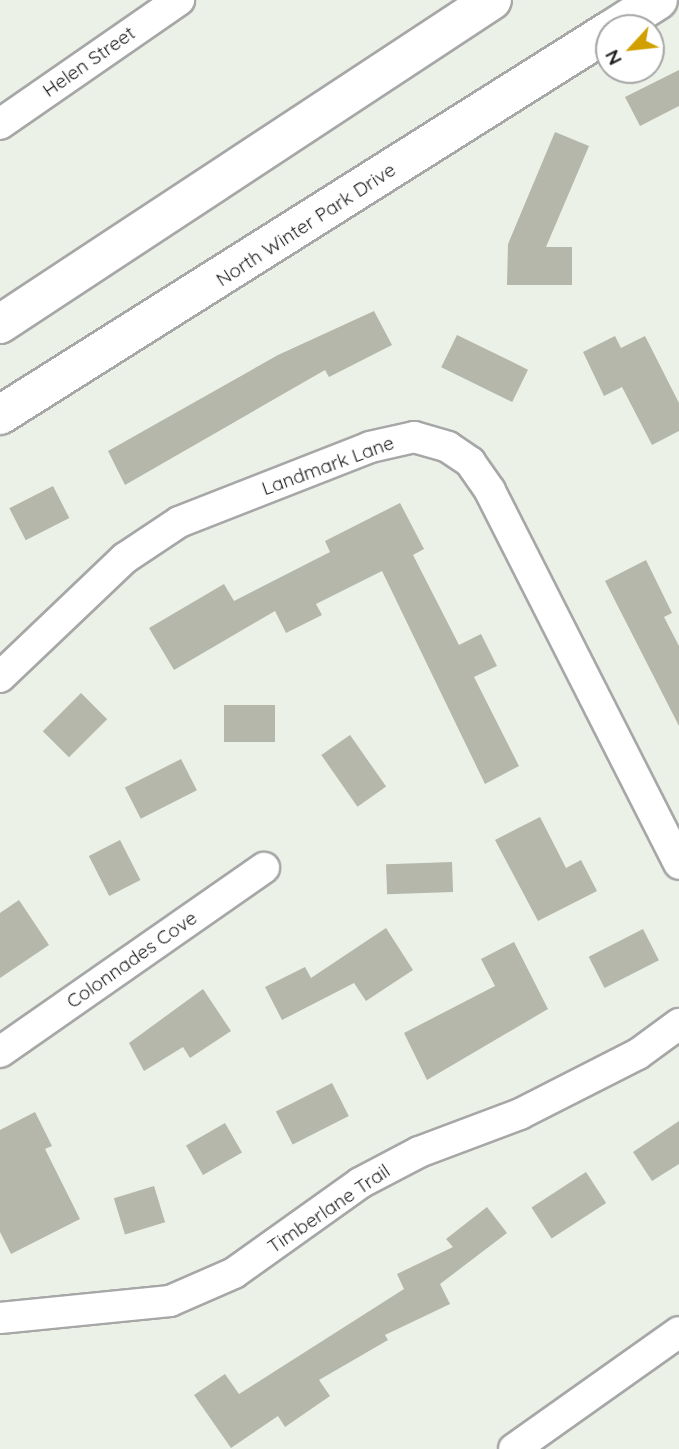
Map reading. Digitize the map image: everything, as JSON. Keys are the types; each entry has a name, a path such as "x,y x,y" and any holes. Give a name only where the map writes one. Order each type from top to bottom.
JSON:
{"street":[{"name":"Helen Street","path":"0,124 179,0"},
{"path":"0,324 492,0"},
{"path":"636,14 658,0"},
{"name":"North Winter Park Drive","path":"0,415 595,40"},
{"name":"Landmark Lane","path":"0,677 125,558 178,522 370,447 414,437 448,446 470,462 490,491 679,864"},
{"name":"Colonnades Cove","path":"0,1052 264,868"},
{"name":"Timberlane Trail","path":"0,1318 170,1301 234,1273 360,1183 419,1152 520,1114 638,1054 679,1024"},
{"path":"514,1449 679,1332"}],"building":[{"path":"679,70 679,106 640,126 625,97 651,84 665,84 665,77"},
{"path":"555,132 589,146 546,247 572,247 572,285 507,285 508,244"},
{"path":"374,311 392,345 329,377 325,370 125,485 108,451 278,355"},
{"path":"457,335 528,370 512,402 441,367"},
{"path":"615,336 621,348 645,336 679,403 679,431 652,445 622,387 604,396 583,352"},
{"path":"53,486 69,518 26,540 9,508"},
{"path":"400,503 424,549 413,555 459,645 481,634 497,666 474,677 519,766 485,784 382,571 316,604 322,615 286,633 275,611 174,670 149,628 224,584 234,601 330,552 325,541"},
{"path":"646,560 672,613 664,617 679,646 679,726 605,581"},
{"path":"81,693 107,719 69,757 43,731"},
{"path":"224,705 275,705 275,742 224,742"},
{"path":"350,735 386,787 357,807 321,755"},
{"path":"181,759 197,790 141,819 125,788"},
{"path":"540,817 566,868 581,860 597,891 538,921 495,840"},
{"path":"120,840 140,880 109,896 89,856"},
{"path":"452,862 453,892 387,894 386,864"},
{"path":"19,900 49,945 0,978 0,913"},
{"path":"386,928 413,970 366,1001 354,983 282,1020 265,987 305,967 311,978"},
{"path":"643,929 659,960 605,988 589,957"},
{"path":"514,942 548,1009 427,1080 404,1033 495,986 481,959"},
{"path":"203,989 231,1031 190,1058 183,1047 144,1071 129,1043"},
{"path":"332,1083 349,1116 293,1145 276,1112"},
{"path":"35,1112 52,1146 45,1149 80,1219 11,1254 0,1232 0,1130"},
{"path":"679,1121 679,1164 652,1181 633,1152"},
{"path":"225,1123 242,1152 203,1175 186,1146"},
{"path":"586,1172 606,1203 552,1238 531,1207"},
{"path":"154,1186 165,1222 125,1235 114,1198"},
{"path":"487,1207 507,1233 440,1284 450,1304 385,1335 388,1340 319,1380 330,1396 285,1427 278,1416 231,1448 194,1395 225,1374 239,1394 404,1289 397,1274 453,1247 446,1239"}]}
